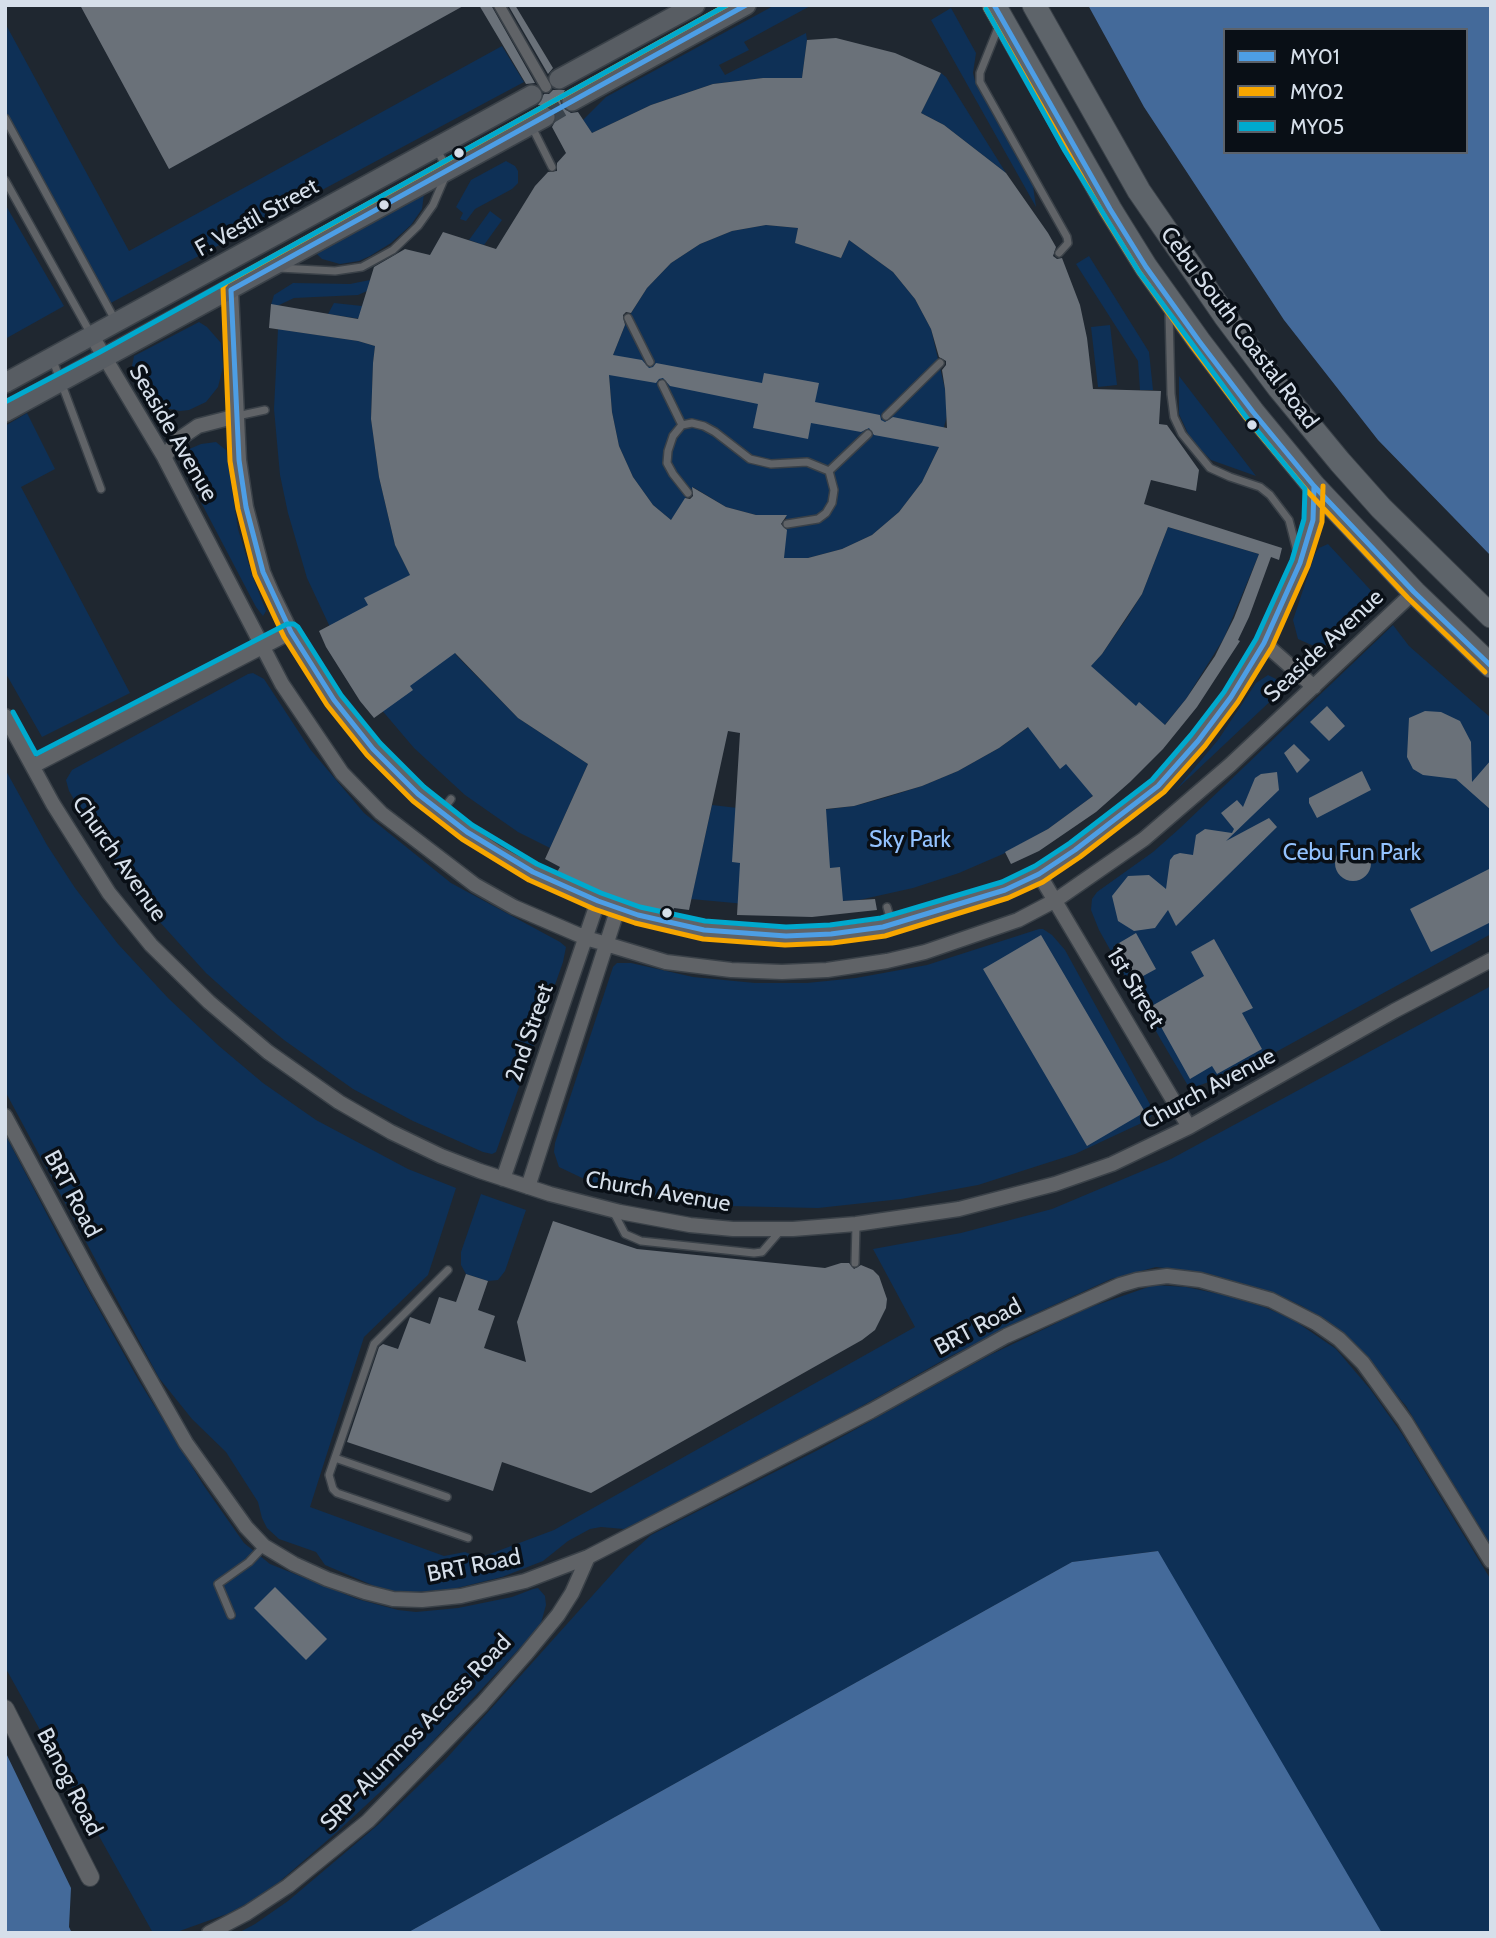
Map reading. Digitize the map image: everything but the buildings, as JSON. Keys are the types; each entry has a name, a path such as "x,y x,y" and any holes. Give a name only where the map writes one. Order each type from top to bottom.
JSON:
{"highway":[{"name":"Cebu South Coastal Road","path":"1034,5 1139,191 1279,388 1381,508 1491,616"},
{"name":"Cebu South Coastal Road","path":"998,12 1110,209 1168,299 1253,412 1314,486 1414,592 1491,666"}],"main road":[{"name":"F. Vestil Street","path":"5,383 695,5"},
{"path":"572,101 746,5"},
{"path":"5,412 538,121"}],"street":[{"path":"499,5 546,87"},
{"name":"Seaside Avenue","path":"231,290 239,460 246,507 263,572 291,632 334,700 373,749 418,794 498,853 598,901 673,924 736,934 786,936 831,934 892,924 1005,890 1039,874 1075,850 1157,786 1198,741 1223,708 1264,643 1300,563 1313,520 1314,486"},
{"name":"Seaside Avenue","path":"92,336 164,457 282,684 342,773 381,813 475,885 514,907 586,938 666,962 782,972 827,970 925,952 1018,920 1056,900 1144,838 1230,765 1414,592"},
{"path":"164,457 179,439 198,426 237,416"},
{"path":"33,766 291,632"},
{"path":"1264,643 1314,687"},
{"name":"Church Avenue","path":"5,716 76,841 109,893 151,945 209,1002 268,1052 339,1102 391,1132 442,1156 528,1187 612,1210 690,1225 733,1229 782,1229 856,1224 959,1209 1055,1184 1112,1164 1189,1127 1394,1011 1491,960"},
{"name":"1st Street","path":"1039,874 1189,1127"},
{"name":"2nd Street","path":"503,1179 598,901"},
{"name":"2nd Street","path":"528,1187 618,908"},
{"name":"BRT Road","path":"5,1116 82,1260 186,1443 223,1497 264,1546 327,1579 365,1592 393,1599 422,1600 461,1596 525,1581 588,1556 859,1417 1006,1336 1104,1291 1137,1280 1167,1276 1213,1283 1271,1300 1316,1323 1339,1339 1363,1363 1405,1420 1491,1561"},
{"name":"SRP-Alumnos Access Road","path":"209,1933 247,1913 288,1886 368,1821 526,1655 572,1593 588,1556"},
{"name":"Banog Road","path":"5,1709 90,1877"}],"lane":[{"path":"998,12 980,73 981,82 1067,237 1068,243 1059,253"},
{"path":"5,118 117,323"},
{"path":"538,121 552,167"},
{"path":"271,268 335,271 362,267 393,250 418,226 433,205 448,170 436,147"},
{"path":"5,180 92,336"},
{"path":"1168,299 1171,394 1174,416 1182,434 1210,468 1260,487 1270,495 1289,520 1300,563"},
{"path":"628,318 650,362"},
{"path":"52,358 101,489"},
{"path":"886,416 940,363"},
{"path":"662,384 682,425"},
{"path":"237,416 265,410"},
{"path":"688,493 667,463 673,436 682,425 692,423 704,425 750,458 771,464 807,462 829,471"},
{"path":"829,471 868,434"},
{"path":"787,524 818,519 826,513 832,503 834,490 829,471"},
{"path":"441,812 451,799"},
{"path":"887,907 892,924"},
{"path":"612,1210 625,1234 641,1241 754,1253 762,1252 782,1229"},
{"path":"855,1263 856,1224"},
{"path":"448,1270 374,1344 329,1475 337,1493 468,1538"},
{"path":"335,1458 447,1497"},
{"path":"231,1615 218,1584 249,1562 264,1546"}],"green space":[{"path":"775,5 812,5 744,42 749,50 719,65 725,75 806,33 802,78 763,78 713,84 651,105 592,133 583,120 606,97"},
{"path":"951,8 976,53 973,73 975,81 1025,168 1033,186 1036,207 931,20"},
{"path":"5,23 129,251 502,46 524,82 107,305 5,118"},
{"path":"941,73 1006,173 944,125 921,113"},
{"path":"506,161 518,171 518,183 475,209 466,221 460,219 463,213 456,207 471,180"},
{"path":"424,194 422,209 411,225 391,243 370,256 340,264 322,259 316,253"},
{"path":"5,204 64,306 5,339"},
{"path":"490,211 502,220 484,245 469,240"},
{"path":"766,225 798,228 796,243 841,258 849,240 893,272 915,299 931,329 945,389 947,415 939,447 922,482 899,512 872,535 842,549 808,558 784,558 786,515 756,515 726,507 693,487 671,520 653,505 633,477 619,446 612,412 609,375 613,355 628,318 647,288 671,263 700,244 732,231"},
{"path":"1089,256 1149,352 1153,390 1140,390 1138,361 1076,264"},
{"path":"370,280 367,291 358,295 294,298 277,306 271,305 274,295 293,283 350,284"},
{"path":"365,298 406,326 328,314 334,303 362,306"},
{"path":"199,322 221,343 223,367 218,387 206,402 189,410 156,406 148,401 135,385 131,371 134,356"},
{"path":"1110,325 1117,385 1098,387 1091,327"},
{"path":"278,329 375,346 371,419 379,477 395,545 425,605 457,656 518,718 588,764 550,848 518,832 465,795 414,748 369,695 337,642 307,578 280,475 274,409"},
{"path":"1179,376 1256,476 1211,460 1191,440 1179,414"},
{"path":"27,413 55,469 21,487 130,693 42,737 5,672 5,426"},
{"path":"216,442 226,450 238,529 266,611 263,616 182,466 187,450"},
{"name":"Sky Park","path":"1168,527 1259,554 1224,638 1186,699 1154,738 1089,799 1048,829 1003,854 959,873 913,888 859,900 756,905 691,899 712,805 772,812 854,806 922,786 958,771 999,748 1037,721 1102,654 1127,618 1142,594"},
{"path":"1328,544 1377,597 1371,606 1330,644 1316,647 1298,639 1293,620 1315,554 1319,548"},
{"name":"Cebu Fun Park","path":"1393,625 1409,646 1491,718 1491,934 1223,1081 1220,1078 1192,1088 1161,1040 1099,930 1091,910 1092,899 1097,892 1153,852 1179,829"},
{"path":"253,673 264,679 310,749 364,813 451,883 566,947 496,1152 483,1152 413,1121 353,1089 284,1040 244,1007 206,973 148,909 112,863 69,791 66,780 72,770"},
{"path":"1268,675 1280,681 1282,687 1279,693 1175,791 1218,740 1256,683"},
{"path":"5,769 47,845 75,888 118,944 168,998 219,1046 263,1083 316,1120 408,1169 456,1188 428,1275 364,1337 310,1507 444,1556 465,1552 479,1558 554,1530 915,1327 873,1249 961,1233 1052,1209 1171,1159 1491,986 1491,1546 1406,1406 1354,1344 1329,1323 1302,1306 1271,1292 1206,1273 1156,1267 1111,1279 1034,1314 668,1509 624,1529 590,1529 568,1541 543,1561 502,1577 453,1589 403,1593 379,1588 325,1565 316,1552 279,1539 267,1528 258,1502 226,1452 192,1419 159,1378 5,1091"},
{"path":"1039,929 1052,935 1065,950 1152,1108 1152,1115 1148,1120 1075,1154 978,1185 901,1199 818,1208 728,1206 659,1198 597,1185 559,1167 554,1152 555,1143 613,967 617,963 631,963 693,977 755,983 807,983 856,978 927,965"},
{"path":"5,1134 139,1381 204,1486 244,1543 270,1564 357,1599 398,1610 416,1612 458,1608 512,1597 538,1588 545,1596 546,1605 541,1623 531,1636 419,1756 337,1832 279,1882 248,1903 227,1914 174,1933 153,1933 5,1667"},
{"path":"481,1194 526,1210 505,1271 498,1280 488,1281 466,1274 461,1265 461,1252"},
{"path":"1154,1285 1186,1287 1264,1307 1292,1319 1336,1349 1370,1389 1402,1434 1491,1580 1491,1933 1371,1933 1157,1551 1072,1562 407,1933 238,1933 288,1901 379,1824 445,1760 628,1556 651,1535 820,1449 990,1355 1088,1308"}],"shaded area":[{"path":"1088,5 1491,5 1491,556 1378,440 1284,320 1144,107"},
{"path":"1158,1551 1382,1933 407,1933 1072,1562"},
{"path":"5,1751 71,1888 69,1927 72,1933 8,1933 5,1928"}],"tunnel":[{"path":"545,117 572,101"}],"transit line":[{"name":"MY02","path":"727,5 227,282 223,287 230,461 238,509 255,575 284,637 327,705 367,755 413,801 462,839 529,880 594,909 635,923 703,939 785,945 832,943 885,936 1008,898 1043,882 1080,857 1164,792 1205,746 1238,702 1272,647 1308,566 1322,522 1323,486"},
{"name":"MY05","path":"5,402 727,5"},
{"name":"MY01","path":"746,5 231,290 239,460 246,507 263,572 291,632 334,700 373,749 418,794 467,832 533,872 598,901 638,915 704,930 786,936 831,934 883,927 1005,890 1039,874 1075,850 1158,786 1198,741 1231,697 1264,643 1300,563 1313,520 1314,486"},
{"name":"MY01","path":"994,5 1110,209 1146,267 1199,341 1314,486 1414,592 1491,666"},
{"name":"MY02","path":"986,9 1139,272 1246,418 1308,492 1408,598 1485,672"},
{"name":"MY05","path":"13,712 36,754 287,624 294,624 341,695 380,743 424,787 472,825 537,864 601,893 640,907 705,921 786,927 830,925 881,918 1002,882 1035,866 1070,843 1152,780 1224,692 1256,639 1292,560 1304,519 1305,489 1246,417 1139,272 1065,151 986,9"}]}
